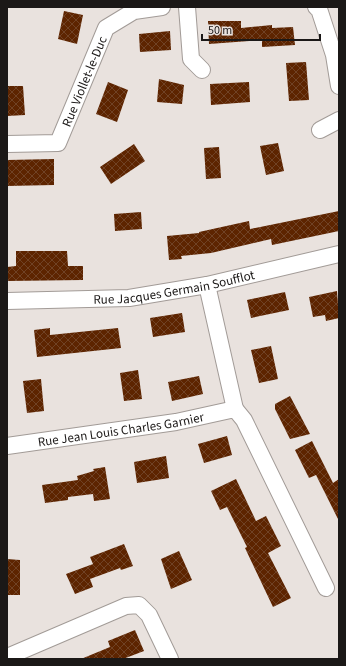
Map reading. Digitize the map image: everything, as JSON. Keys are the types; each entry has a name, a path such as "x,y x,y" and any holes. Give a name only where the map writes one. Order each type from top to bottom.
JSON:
{"street":[{"name":"Rue Viollet-le-Duc","path":"7,144 58,143 106,28 134,11 162,7"},
{"path":"187,7 191,60 202,70"},
{"path":"316,7 319,10 334,55 339,86"},
{"path":"320,130 339,120"},
{"name":"Rue Jacques Germain Soufflot","path":"7,301 129,298 207,285 339,254"},
{"path":"207,285 235,409 244,420 326,588"},
{"name":"Rue Jean Louis Charles Garnier","path":"7,446 169,423 235,409"},
{"path":"7,657 126,606 139,605 149,615 170,659"}],"building":[{"path":"64,11 83,15 77,44 58,39"},
{"path":"208,21 241,21 241,28 272,25 272,28 293,27 295,45 262,47 262,40 209,44"},
{"path":"170,31 171,50 140,52 139,34"},
{"path":"306,62 309,100 289,101 286,63"},
{"path":"159,79 184,85 182,104 157,102"},
{"path":"108,82 128,90 117,122 96,114"},
{"path":"249,82 250,102 211,105 210,84"},
{"path":"7,86 23,86 25,115 7,116"},
{"path":"278,143 284,171 266,175 260,146"},
{"path":"134,144 145,161 111,184 100,167"},
{"path":"219,147 221,178 206,179 204,148"},
{"path":"54,159 54,185 7,186 7,160"},
{"path":"339,211 339,231 272,245 271,239 211,253 181,256 182,259 169,260 167,236 199,233 249,221 250,229"},
{"path":"141,212 142,229 115,231 114,214"},
{"path":"16,251 67,251 68,266 83,266 83,280 7,281 7,267 16,266"},
{"path":"337,291 339,318 326,321 325,315 313,317 309,297"},
{"path":"285,292 289,310 251,318 247,300"},
{"path":"182,313 185,332 153,337 150,318"},
{"path":"50,328 50,335 118,328 121,348 37,357 34,330"},
{"path":"271,346 278,379 259,383 251,350"},
{"path":"138,370 142,399 124,401 120,373"},
{"path":"199,376 203,394 172,401 168,382"},
{"path":"41,379 44,411 27,413 23,381"},
{"path":"290,396 310,434 290,439 275,409 275,404"},
{"path":"227,436 232,455 204,463 198,444"},
{"path":"312,441 333,483 339,479 339,521 316,475 309,478 295,450"},
{"path":"166,456 169,478 137,483 134,462"},
{"path":"105,467 110,499 94,501 93,494 68,497 68,500 45,503 42,485 78,480 77,476 94,471 93,469"},
{"path":"236,479 256,521 266,516 281,546 268,553 291,598 273,607 245,548 247,547 227,507 220,510 211,491"},
{"path":"124,544 133,566 121,570 120,568 90,579 93,587 75,594 66,574 93,564 90,557"},
{"path":"179,551 192,580 171,589 161,559"},
{"path":"7,559 20,560 20,595 7,595"},
{"path":"135,630 144,651 123,659 81,659 110,647 108,641"}]}
